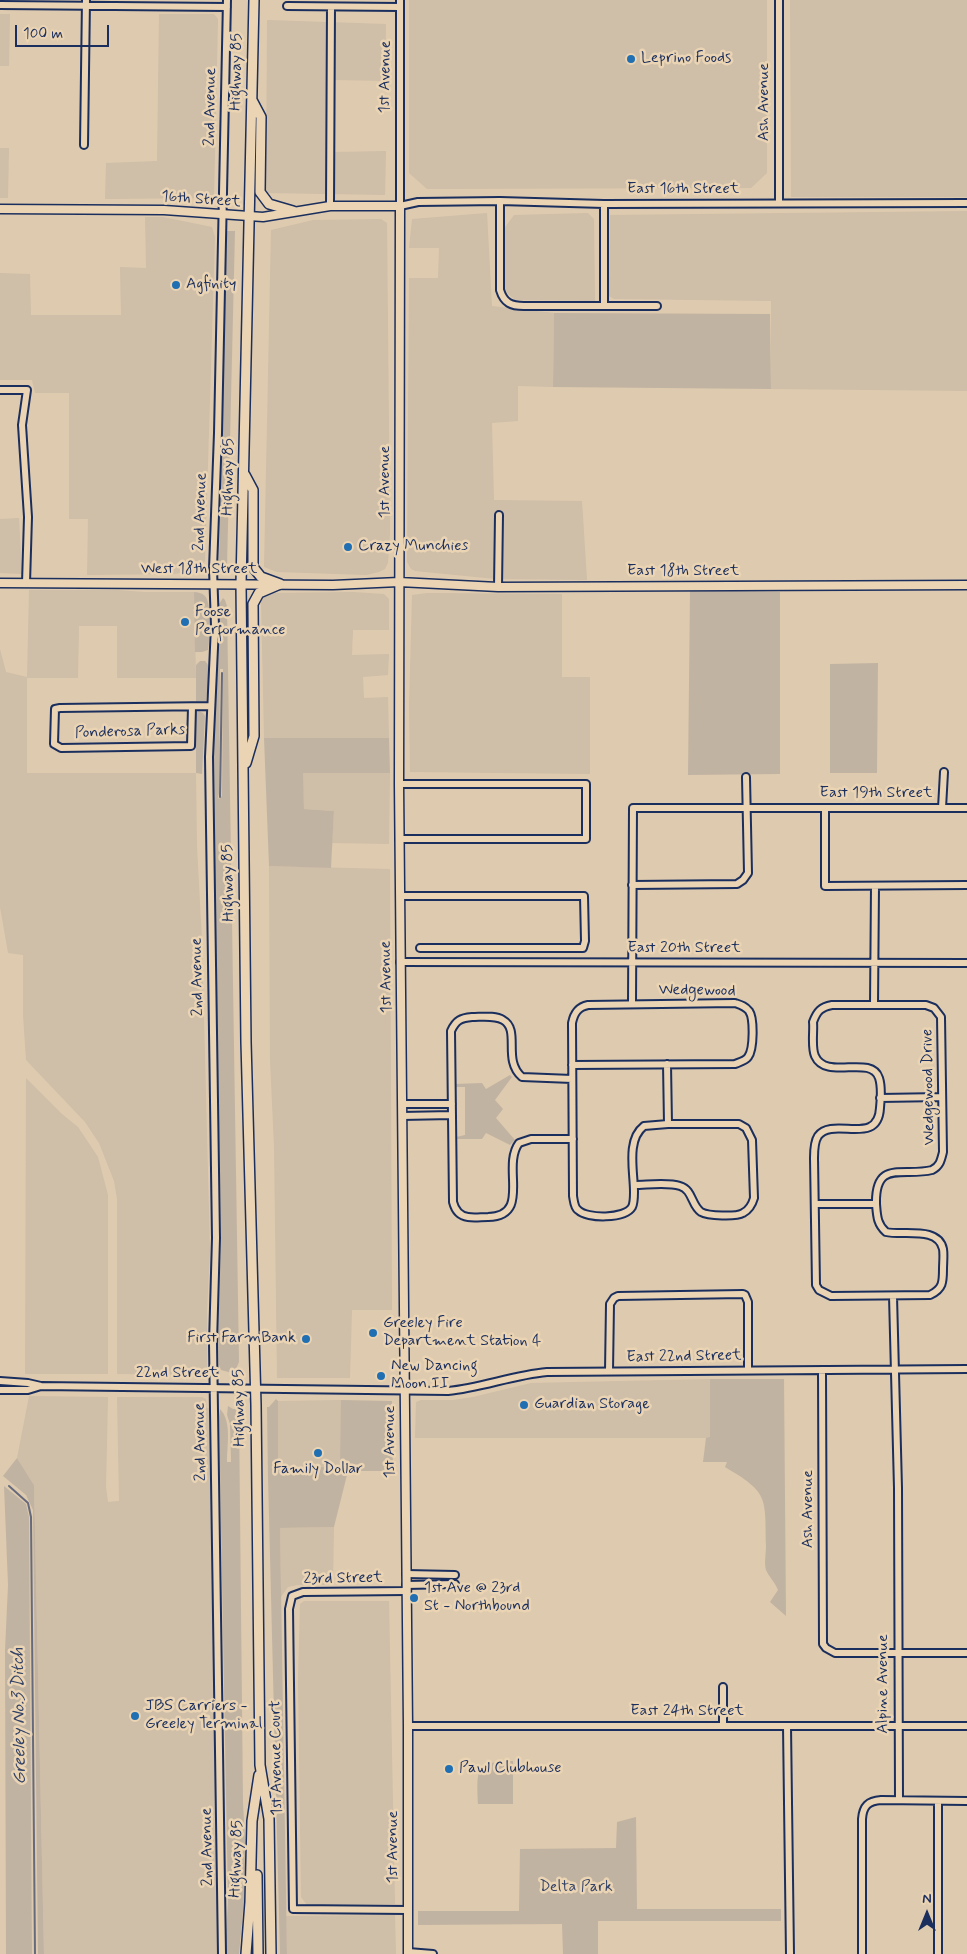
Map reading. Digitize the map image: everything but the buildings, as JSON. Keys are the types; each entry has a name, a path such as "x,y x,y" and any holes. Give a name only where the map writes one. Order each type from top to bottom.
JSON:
{"highway":[{"name":"Highway 85","path":"254,0 241,584 246,1042 255,1388 260,1765 269,1819 271,1954"},
{"path":"252,99 261,117 260,192 269,204 293,211"},
{"path":"244,472 253,490 253,567 261,577 280,584"},
{"path":"243,773 254,736 251,614 253,604 259,593 280,584"},
{"name":"Highway 85","path":"246,1954 252,1821 260,1765"},
{"path":"252,1850 257,1872 258,1954"}],"main road":[{"name":"16th Street","path":"0,209 164,210 249,217 268,216 330,206 400,206"},
{"name":"1st Avenue","path":"400,206 399,839 408,1726 408,1953"},
{"name":"West 18th Street","path":"0,583 333,585 399,582"},
{"name":"East 18th Street","path":"399,582 498,587 967,585"}],"street":[{"name":"Ash Avenue","path":"779,0 779,203"},
{"path":"0,5 86,3 227,4"},
{"path":"84,145 86,3"},
{"name":"2nd Avenue","path":"222,1954 214,1388 216,1238 209,756 216,626 213,585 227,4"},
{"path":"287,6 331,7 400,4"},
{"name":"1st Avenue","path":"400,4 400,206"},
{"path":"330,206 331,7"},
{"name":"East 16th Street","path":"400,206 418,202 604,204 967,203"},
{"path":"500,202 500,290 502,298 506,303 515,306 656,306"},
{"path":"604,204 604,306"},
{"path":"0,390 28,390 22,425 28,517 26,583"},
{"path":"498,587 499,515"},
{"name":"Ponderosa Parks","path":"192,707 191,746 61,748 54,744 55,710 60,708 211,706"},
{"path":"942,808 944,772"},
{"path":"634,1185 681,1186 689,1192 696,1208 708,1215 740,1214 752,1205 754,1198 752,1140 746,1128 739,1124 644,1126 635,1135 632,1208 622,1215 588,1216 578,1210 573,1196 572,1023 576,1012 580,1007 588,1005 632,1004 632,885 737,884 743,880 748,873 746,777"},
{"path":"399,784 586,784 586,839 399,839"},
{"name":"East 19th Street","path":"632,885 633,808 967,808"},
{"path":"825,808 825,886 967,885"},
{"path":"875,886 874,1005 832,1005 819,1010 814,1022 814,1052 820,1063 826,1066 870,1068 878,1076 880,1115 874,1125 863,1129 825,1131 817,1138 814,1158 815,1204 876,1204"},
{"path":"400,896 584,896 585,941 583,948 420,948"},
{"name":"East 20th Street","path":"400,962 967,963"},
{"name":"Wedgewood","path":"632,1004 735,1003 744,1006 749,1011 752,1020 752,1047 749,1056 744,1061 735,1064 667,1064"},
{"name":"Wedgewood Drive","path":"815,1204 815,1280 819,1290 831,1296 927,1296 936,1292 943,1284 942,1247 940,1241 930,1234 886,1232 879,1224 876,1204 878,1186 885,1175 892,1172 927,1171 936,1168 940,1162 943,1152 942,1020 938,1012 926,1005 874,1005"},
{"path":"572,1078 522,1077 513,1067 512,1034 507,1023 503,1020 493,1017 459,1019 455,1022 451,1030 453,1202 458,1212 469,1217 496,1217 503,1215 510,1208 513,1201 513,1155 519,1143 531,1139 573,1139"},
{"path":"572,1065 667,1064 668,1124"},
{"path":"880,1098 942,1098"},
{"path":"402,1104 452,1104"},
{"path":"402,1116 452,1115"},
{"path":"609,1371 610,1304 618,1296 743,1294 748,1302 748,1370"},
{"name":"Alpine Avenue","path":"893,1296 898,1488 899,1800"},
{"name":"East 22nd Street","path":"404,1390 463,1389 532,1373 547,1372 967,1369"},
{"name":"Ash Avenue","path":"822,1370 824,1644 826,1648 835,1653 898,1653"},
{"name":"22nd Street","path":"0,1381 41,1386 404,1390"},
{"name":"22nd Street","path":"0,1390 28,1390 41,1386"},
{"path":"406,1574 455,1575"},
{"path":"406,1588 455,1584"},
{"name":"23rd Street","path":"289,1605 292,1596 303,1592 406,1588"},
{"name":"1st Avenue Court","path":"289,1605 293,1910 408,1910"},
{"path":"898,1653 967,1653"},
{"path":"723,1687 724,1725"},
{"name":"East 24th Street","path":"408,1726 967,1726"},
{"path":"787,1726 790,1954"},
{"path":"862,1954 862,1812 866,1804 872,1801 899,1800 967,1801"},
{"path":"938,1801 938,1954"},
{"path":"408,1953 433,1954"}],"shaded area":[{"path":"409,0 767,0 767,173 751,188 427,189 409,173"},
{"path":"790,0 967,0 967,197 791,197"},
{"path":"0,14 10,14 9,66 0,66"},
{"path":"159,14 214,14 218,19 214,198 105,199 106,163 157,161"},
{"path":"267,20 386,24 385,81 335,80 334,152 386,151 385,195 266,193"},
{"path":"0,148 9,148 8,198 0,198"},
{"path":"967,211 967,391 771,389 771,301 614,299 609,296 610,215"},
{"path":"487,213 492,306 554,313 553,387 518,386 518,421 492,423 494,500 582,501 587,580 495,579 415,571 411,569 407,562 409,278 438,278 439,248 409,248 412,219"},
{"path":"588,213 594,219 595,301 515,300 505,291 503,230 514,215"},
{"path":"145,217 163,217 212,227 215,237 205,561 197,570 174,574 87,575 88,519 69,519 69,393 35,393 32,380 0,380 0,273 30,274 31,315 121,315 120,267 146,268"},
{"path":"381,219 387,223 390,533 388,563 385,569 366,575 277,572 264,567 271,230 313,220"},
{"path":"19,518 22,574 0,573 0,519"},
{"path":"29,590 194,592 196,678 117,678 117,626 79,626 78,678 27,678 27,773 196,773 210,1250 207,1368 204,1375 117,1374 117,1199 114,1181 99,1143 85,1122 26,1060 23,1015 23,955 8,953 0,907 0,649 6,672 27,677"},
{"path":"353,592 384,594 389,599 389,630 353,630 352,655 389,654 388,675 363,677 364,698 388,697 389,738 264,738 261,599 268,593"},
{"path":"427,593 562,594 562,677 590,677 590,774 410,772 409,706 412,595"},
{"path":"302,773 390,773 389,844 332,843 334,811 304,809"},
{"path":"269,866 390,869 392,1310 352,1310 350,1378 277,1378 274,1147 270,1060"},
{"path":"26,1078 62,1114 78,1127 98,1157 108,1195 108,1374 25,1374"},
{"path":"710,1379 710,1438 415,1438 416,1402 421,1400 453,1400 473,1397 531,1383"},
{"path":"29,1396 108,1397 106,1487 108,1502 119,1501 117,1397 202,1397 206,1399 207,1408 209,1408 218,1954 44,1954 34,1485 17,1458"},
{"path":"341,1400 341,1467 277,1467 278,1401"},
{"path":"334,1527 333,1585 298,1585 288,1587 281,1597 280,1528"},
{"path":"304,1601 389,1601 395,1904 307,1905 301,1897 298,1680 300,1604"},
{"path":"395,1915 396,1954 287,1954 286,1916"}],"green space":[{"path":"227,231 235,231 227,567 224,568 220,567 219,560"},
{"path":"554,313 770,314 771,389 553,387"},
{"path":"690,590 780,592 780,774 688,775"},
{"path":"194,592 205,596 209,606 209,645 208,650 202,652 195,652"},
{"path":"223,598 227,606 239,1362 232,1373 221,1370 218,1340 221,1239 212,756 220,634 219,604","holes":["220,669 223,669 222,796 219,799"]},
{"path":"200,661 205,661 208,665 209,680 206,701 196,702 196,665"},
{"path":"878,663 877,773 830,773 830,664"},
{"path":"199,711 205,716 202,774 196,773 196,712"},
{"path":"264,738 389,738 390,773 303,773 304,809 334,811 331,868 269,866"},
{"path":"510,1075 512,1077 495,1100 503,1109 496,1118 515,1140 510,1145 486,1133 482,1139 456,1139 456,1137 465,1135 465,1087 455,1087 455,1084 482,1083 486,1089"},
{"path":"710,1379 784,1379 786,1616 770,1602 778,1590 765,1567 765,1517 762,1498 750,1483 725,1467 727,1462 703,1462 706,1438 710,1437"},
{"path":"276,1399 278,1401 278,1467 340,1467 341,1400 392,1401 393,1471 348,1471 334,1527 280,1528 287,1954 280,1954 268,1476 267,1407"},
{"path":"228,1406 237,1409 239,1412 243,1803 246,1857 239,1954 225,1954 228,1902 219,1417 220,1409 224,1414 227,1427 227,1462 231,1462"},
{"path":"17,1458 34,1485 44,1954 38,1954 33,1510 26,1495 3,1476"},
{"path":"4,1486 26,1504 29,1517 32,1954 6,1954 5,1650 8,1585"},
{"path":"513,1761 513,1804 478,1804 478,1775 481,1770 491,1763"},
{"name":"Delta Park","path":"636,1817 637,1909 781,1909 781,1921 598,1921 598,1954 563,1954 562,1924 418,1925 418,1911 519,1911 520,1849 616,1848 617,1822"}],"waterway":[{"path":"220,797 222,673"},
{"name":"Greeley No.3 Ditch","path":"9,1486 28,1503 31,1517 35,1954"}],"place":[{"name":"Leprino Foods","path":"631,59"},
{"name":"Agfinity","path":"176,285"},
{"name":"Crazy Munchies","path":"348,547"},
{"name":"Foose Performance","path":"185,622"},
{"name":"Greeley Fire Department Station 4","path":"373,1333"},
{"name":"First FarmBank","path":"306,1339"},
{"name":"New Dancing Moon II","path":"381,1376"},
{"name":"Guardian Storage","path":"524,1405"},
{"name":"Family Dollar","path":"318,1453"},
{"name":"1st Ave @ 23rd St - Northbound","path":"414,1598"},
{"name":"JBS Carriers - Greeley Terminal","path":"135,1716"},
{"name":"Pawl Clubhouse","path":"449,1769"}]}
